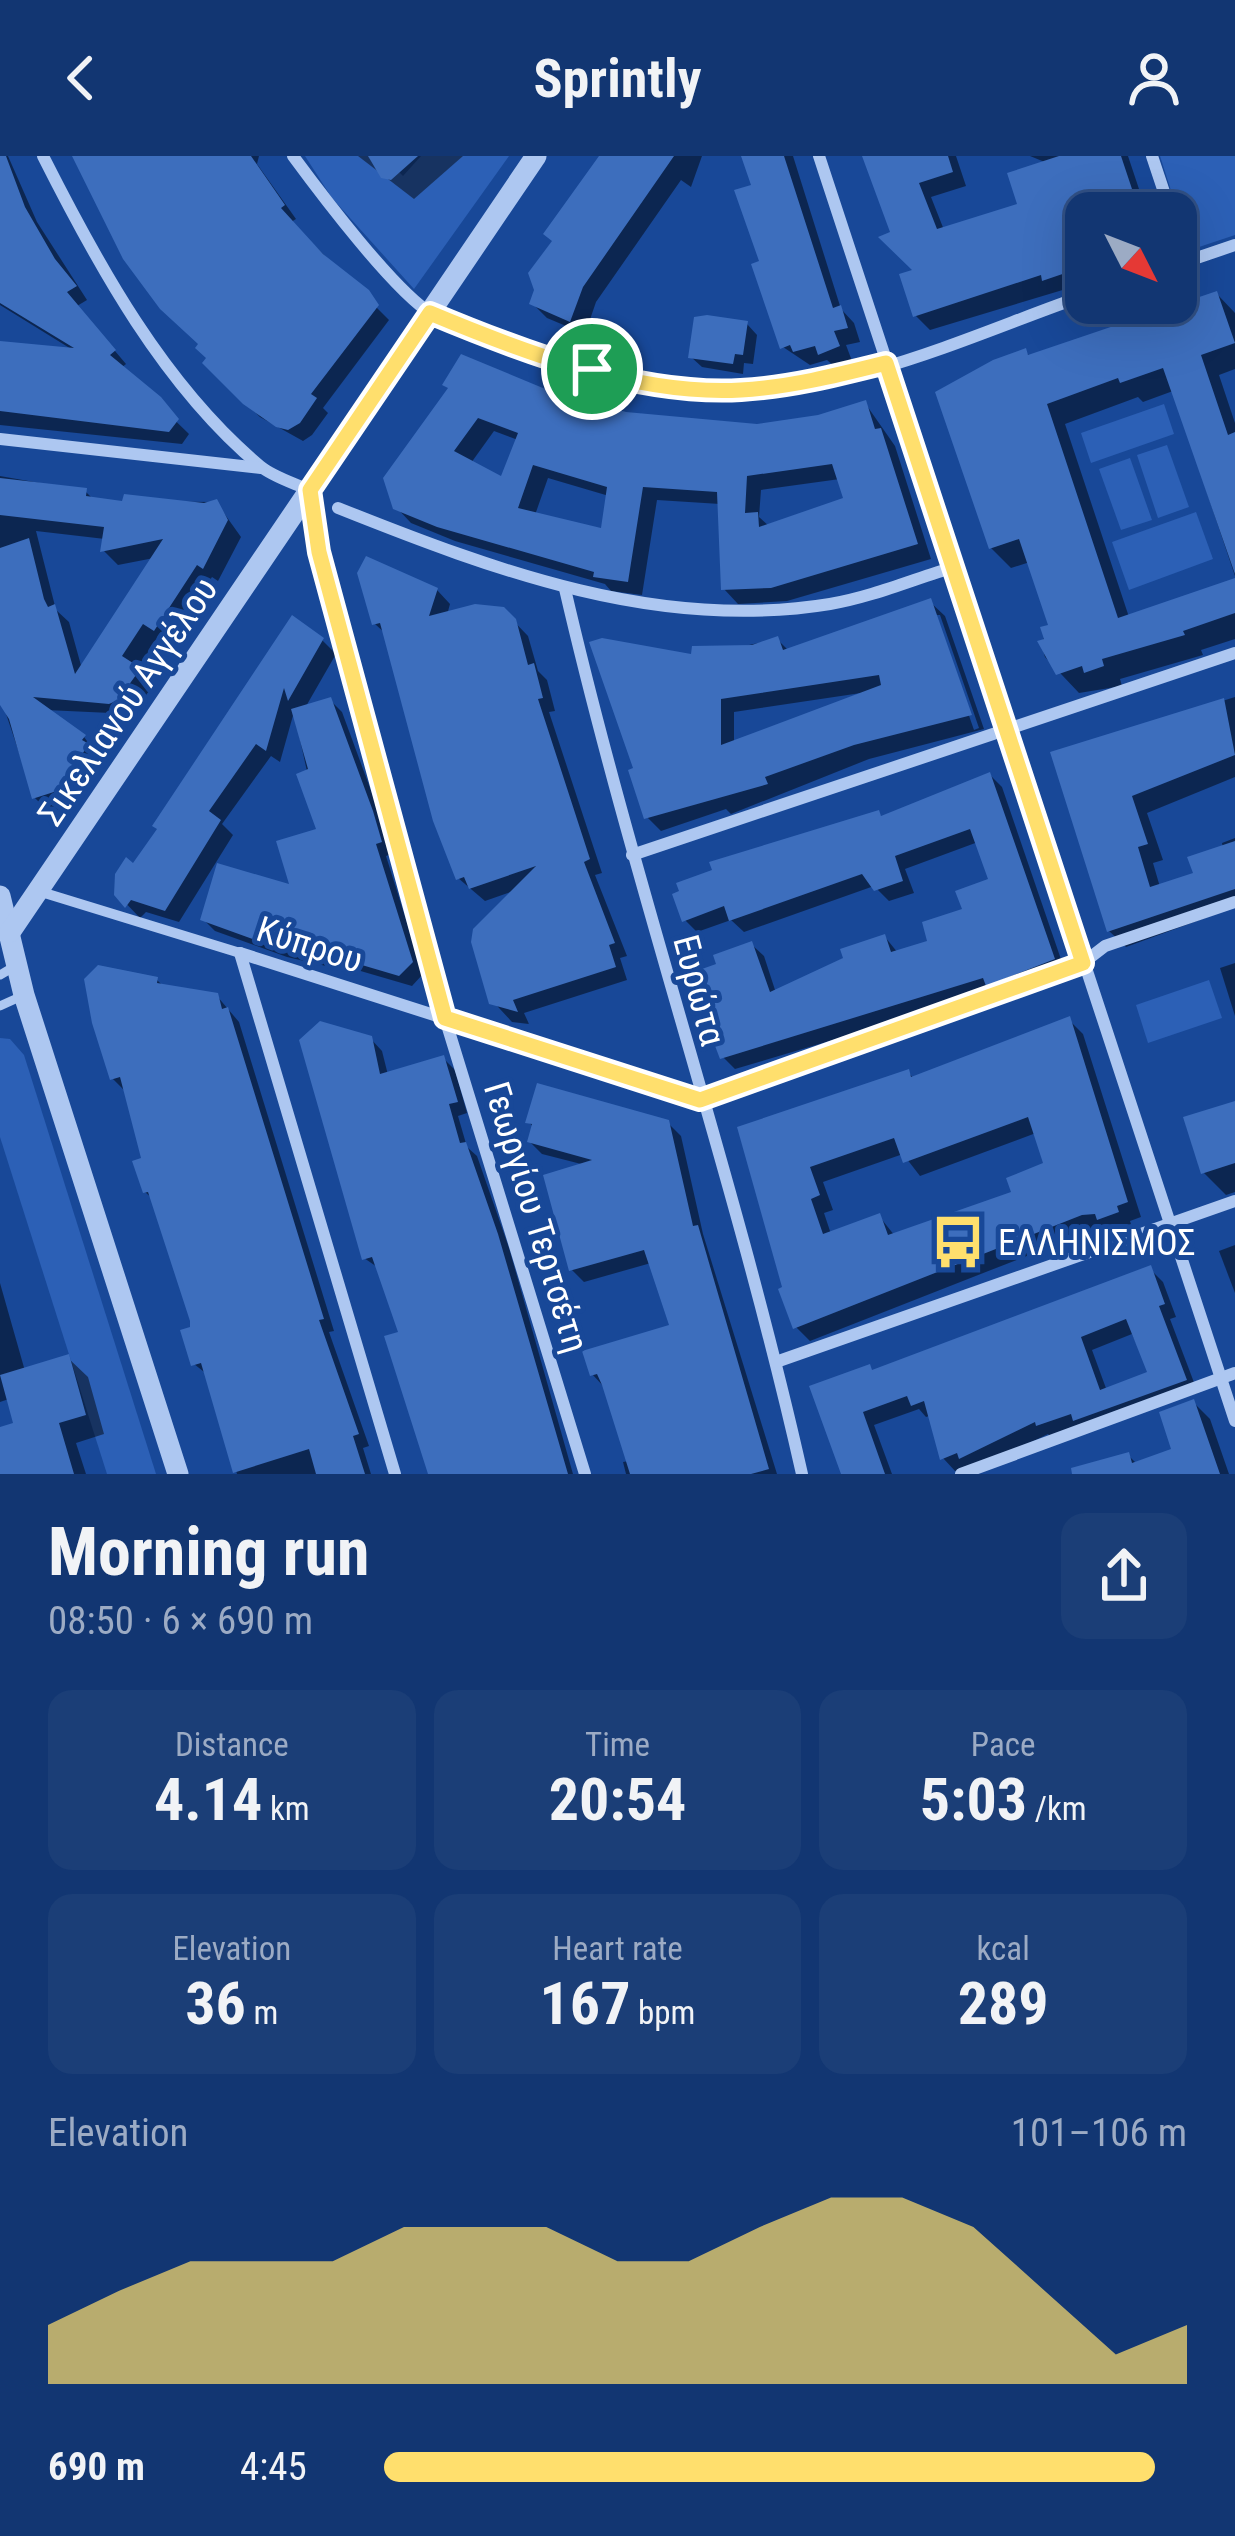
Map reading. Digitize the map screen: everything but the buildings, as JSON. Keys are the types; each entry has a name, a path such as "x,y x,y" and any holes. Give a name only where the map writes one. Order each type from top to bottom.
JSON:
{"street":[{"path":"43,156 98,264 195,398 262,468"},
{"path":"293,156 330,207 430,313 570,362 666,384 737,391 810,382 886,363 1065,302"},
{"name":"Σικελιανού Αγγέλου","path":"10,932 536,156"},
{"path":"819,156 1168,1226 1228,1376 1235,1421"},
{"path":"1152,156 1165,192"},
{"path":"1197,258 1235,244"},
{"path":"0,439 262,468 310,490"},
{"name":"Γεωργίου Τερτσέτη","path":"310,490 319,552 445,1018 585,1474"},
{"path":"338,508 457,556 565,589 712,614 833,604 954,566"},
{"name":"Ευρώτα","path":"565,589 632,855 776,1362 802,1474"},
{"path":"632,855 1235,653"},
{"name":"Κύπρου","path":"38,891 700,1100"},
{"path":"0,896 10,932 9,970 24,995 178,1474"},
{"path":"700,1100 1083,963 1105,946 1235,902"},
{"path":"240,953 395,1474"},
{"path":"776,1362 1235,1201"},
{"path":"961,1474 1228,1376"}],"lane":[{"path":"0,1006 24,995"}],"shaded area":[{"path":"305,156 383,156 403,176 421,156 509,156 414,289 332,198"},
{"path":"1160,156 1235,156 1235,235 1197,248 1197,192 1171,192"},
{"path":"1164,404 1174,434 1091,463 1081,433"},
{"path":"1167,445 1189,507 1158,518 1137,455"},
{"path":"1130,458 1152,520 1121,530 1099,469"},
{"path":"1196,512 1213,559 1129,590 1112,542"},
{"path":"1209,980 1222,1018 1148,1043 1136,1005"},
{"path":"0,1038 10,1039 24,1055 156,1474 107,1474 0,1137"}],"place":[{"name":"ΕΛΛΗΝΙΣΜΟΣ","path":"958,1242"}],"route":[{"path":"430,313 479,334 592,369 666,384 737,391 810,382 886,363 1083,963 700,1100 445,1018 319,552 310,490 430,313"}]}
